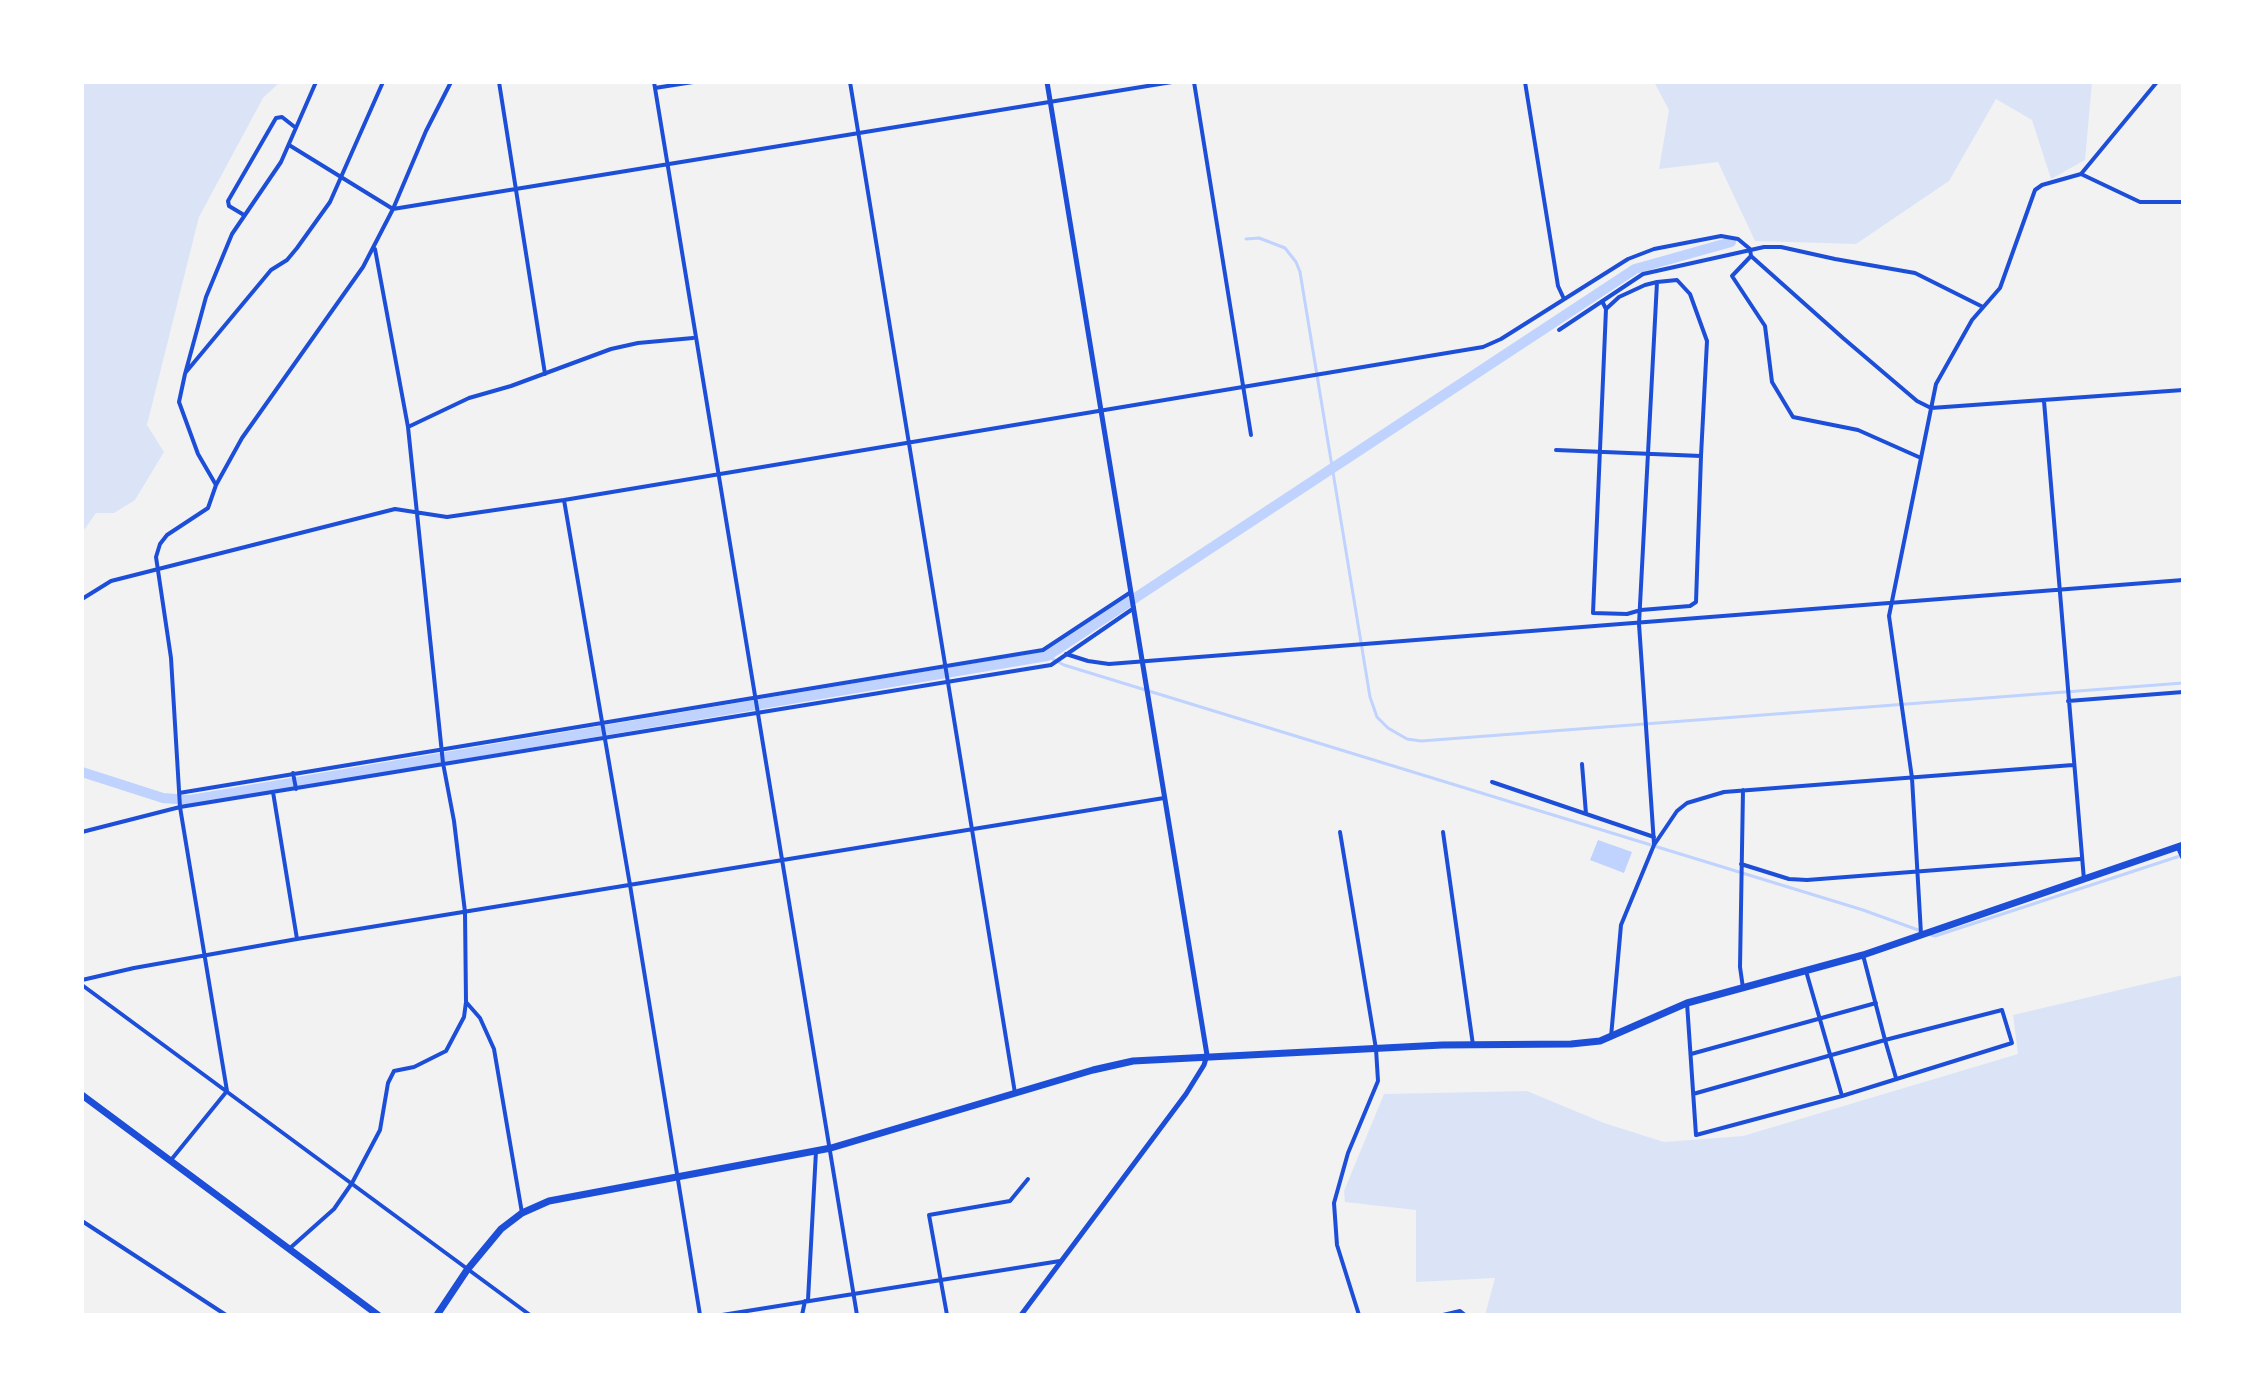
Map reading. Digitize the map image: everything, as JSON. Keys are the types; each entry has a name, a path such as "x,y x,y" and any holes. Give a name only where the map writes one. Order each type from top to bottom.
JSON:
{"main road":[{"path":"437,1315 494,1236 522,1213 549,1201 831,1148 1093,1070 1133,1061 1207,1055 1571,1044 1611,1038 1687,1003 1863,955 2181,846"},
{"path":"82,1095 378,1315"}],"street":[{"path":"216,485 198,454 179,402 185,374 206,297 232,234 281,162 316,82"},
{"path":"185,374 271,270 287,260 330,202 383,82"},
{"path":"171,1160 227,1091 180,807 171,658 156,557 167,535 208,508 216,485 249,427 363,267 451,82"},
{"path":"499,82 545,374"},
{"path":"693,82 655,85 857,1315"},
{"path":"850,82 1015,1093"},
{"path":"1021,1315 1186,1094 1207,1055 1047,82"},
{"path":"289,145 393,209 1172,82"},
{"path":"1194,82 1251,435"},
{"path":"1525,82 1558,286 1564,299"},
{"path":"1921,934 1912,778 1890,604 1936,384 1972,320 2000,288 2035,190 2042,185 2081,174 2157,82"},
{"path":"244,215 229,206 228,201 276,118 282,117 296,128"},
{"path":"2081,174 2140,202 2183,202"},
{"path":"82,599 111,581 395,509 447,517 564,500 1483,347 1501,339 1628,259 1654,249 1721,236 1738,239 1917,401 1931,408 2183,390"},
{"path":"289,1249 334,1209 352,1183 380,1130 388,1083 394,1071 414,1067 446,1051 464,1017 466,1002 465,912 454,821 443,763 408,427 375,246"},
{"path":"1559,330 1643,274 1781,247 1915,273 1983,307"},
{"path":"1751,253 1732,276 1765,326 1772,382 1793,417 1858,430 1921,458"},
{"path":"1602,301 1606,309 1593,613 1627,614 1690,606 1696,602 1707,341 1690,294 1677,280 1645,285 1619,297 1606,309"},
{"path":"1654,845 1639,624 1657,282"},
{"path":"408,427 469,398 611,349 694,337"},
{"path":"2044,401 2084,880"},
{"path":"1556,450 1701,456"},
{"path":"564,500 700,1315"},
{"path":"1066,654 1109,664 2183,580"},
{"path":"179,793 1043,650 1131,592"},
{"path":"82,832 180,807 1051,665 1134,608"},
{"path":"2068,699 2183,692"},
{"path":"1582,764 1586,814"},
{"path":"1611,1038 1621,925 1654,845 1677,811 1687,803 1743,790 2073,765"},
{"path":"293,773 296,789"},
{"path":"1492,782 1654,837"},
{"path":"1743,790 1740,967 1743,988"},
{"path":"273,792 297,939"},
{"path":"82,982 203,955 297,939 1165,798"},
{"path":"1340,832 1376,1049 1378,1081 1348,1153 1334,1203 1337,1245 1359,1315"},
{"path":"1443,832 1473,1045"},
{"path":"2181,846 2183,859"},
{"path":"1741,864 1789,879 1807,880 2080,859"},
{"path":"1863,955 1896,1078"},
{"path":"1806,971 1842,1096"},
{"path":"82,982 530,1315"},
{"path":"466,1002 480,1018 494,1049 522,1213"},
{"path":"1687,1003 1691,1054 1693,1094 1696,1135 1842,1096 2012,1043 2002,1010 1693,1094"},
{"path":"1691,1054 1876,1003"},
{"path":"802,1315 807,1300 816,1151"},
{"path":"947,1315 929,1215 1010,1201 1028,1179"},
{"path":"82,1221 226,1315"},
{"path":"722,1315 1060,1261"},
{"path":"1443,1315 1460,1311 1465,1315"},
{"path":"1370,1315 1380,1315"}],"shaded area":[{"path":"82,82 280,82 263,98 199,217 147,425 164,452 135,500 114,513 96,513 82,533"},
{"path":"1654,82 2092,82 2085,160 2051,179 2032,120 1996,99 1949,181 1856,244 1755,241 1718,162 1659,169 1669,110"},
{"path":"2183,975 2183,1315 1485,1315 1495,1278 1416,1282 1416,1210 1345,1202 1344,1191 1384,1094 1527,1091 1604,1123 1664,1142 1743,1136 2018,1054 2013,1015"}],"water":[{"path":"1598,840 1632,852 1624,873 1590,860"}],"waterway":[{"path":"1246,239 1259,238 1285,248 1300,272 1370,697 1377,717 1407,739 1421,741 2183,683"},
{"path":"82,772 163,798 190,800 1047,656 1635,269 1731,242"},
{"path":"1047,656 1064,665 1863,910 1921,931"},
{"path":"1928,934 1935,936 2183,855"}]}
